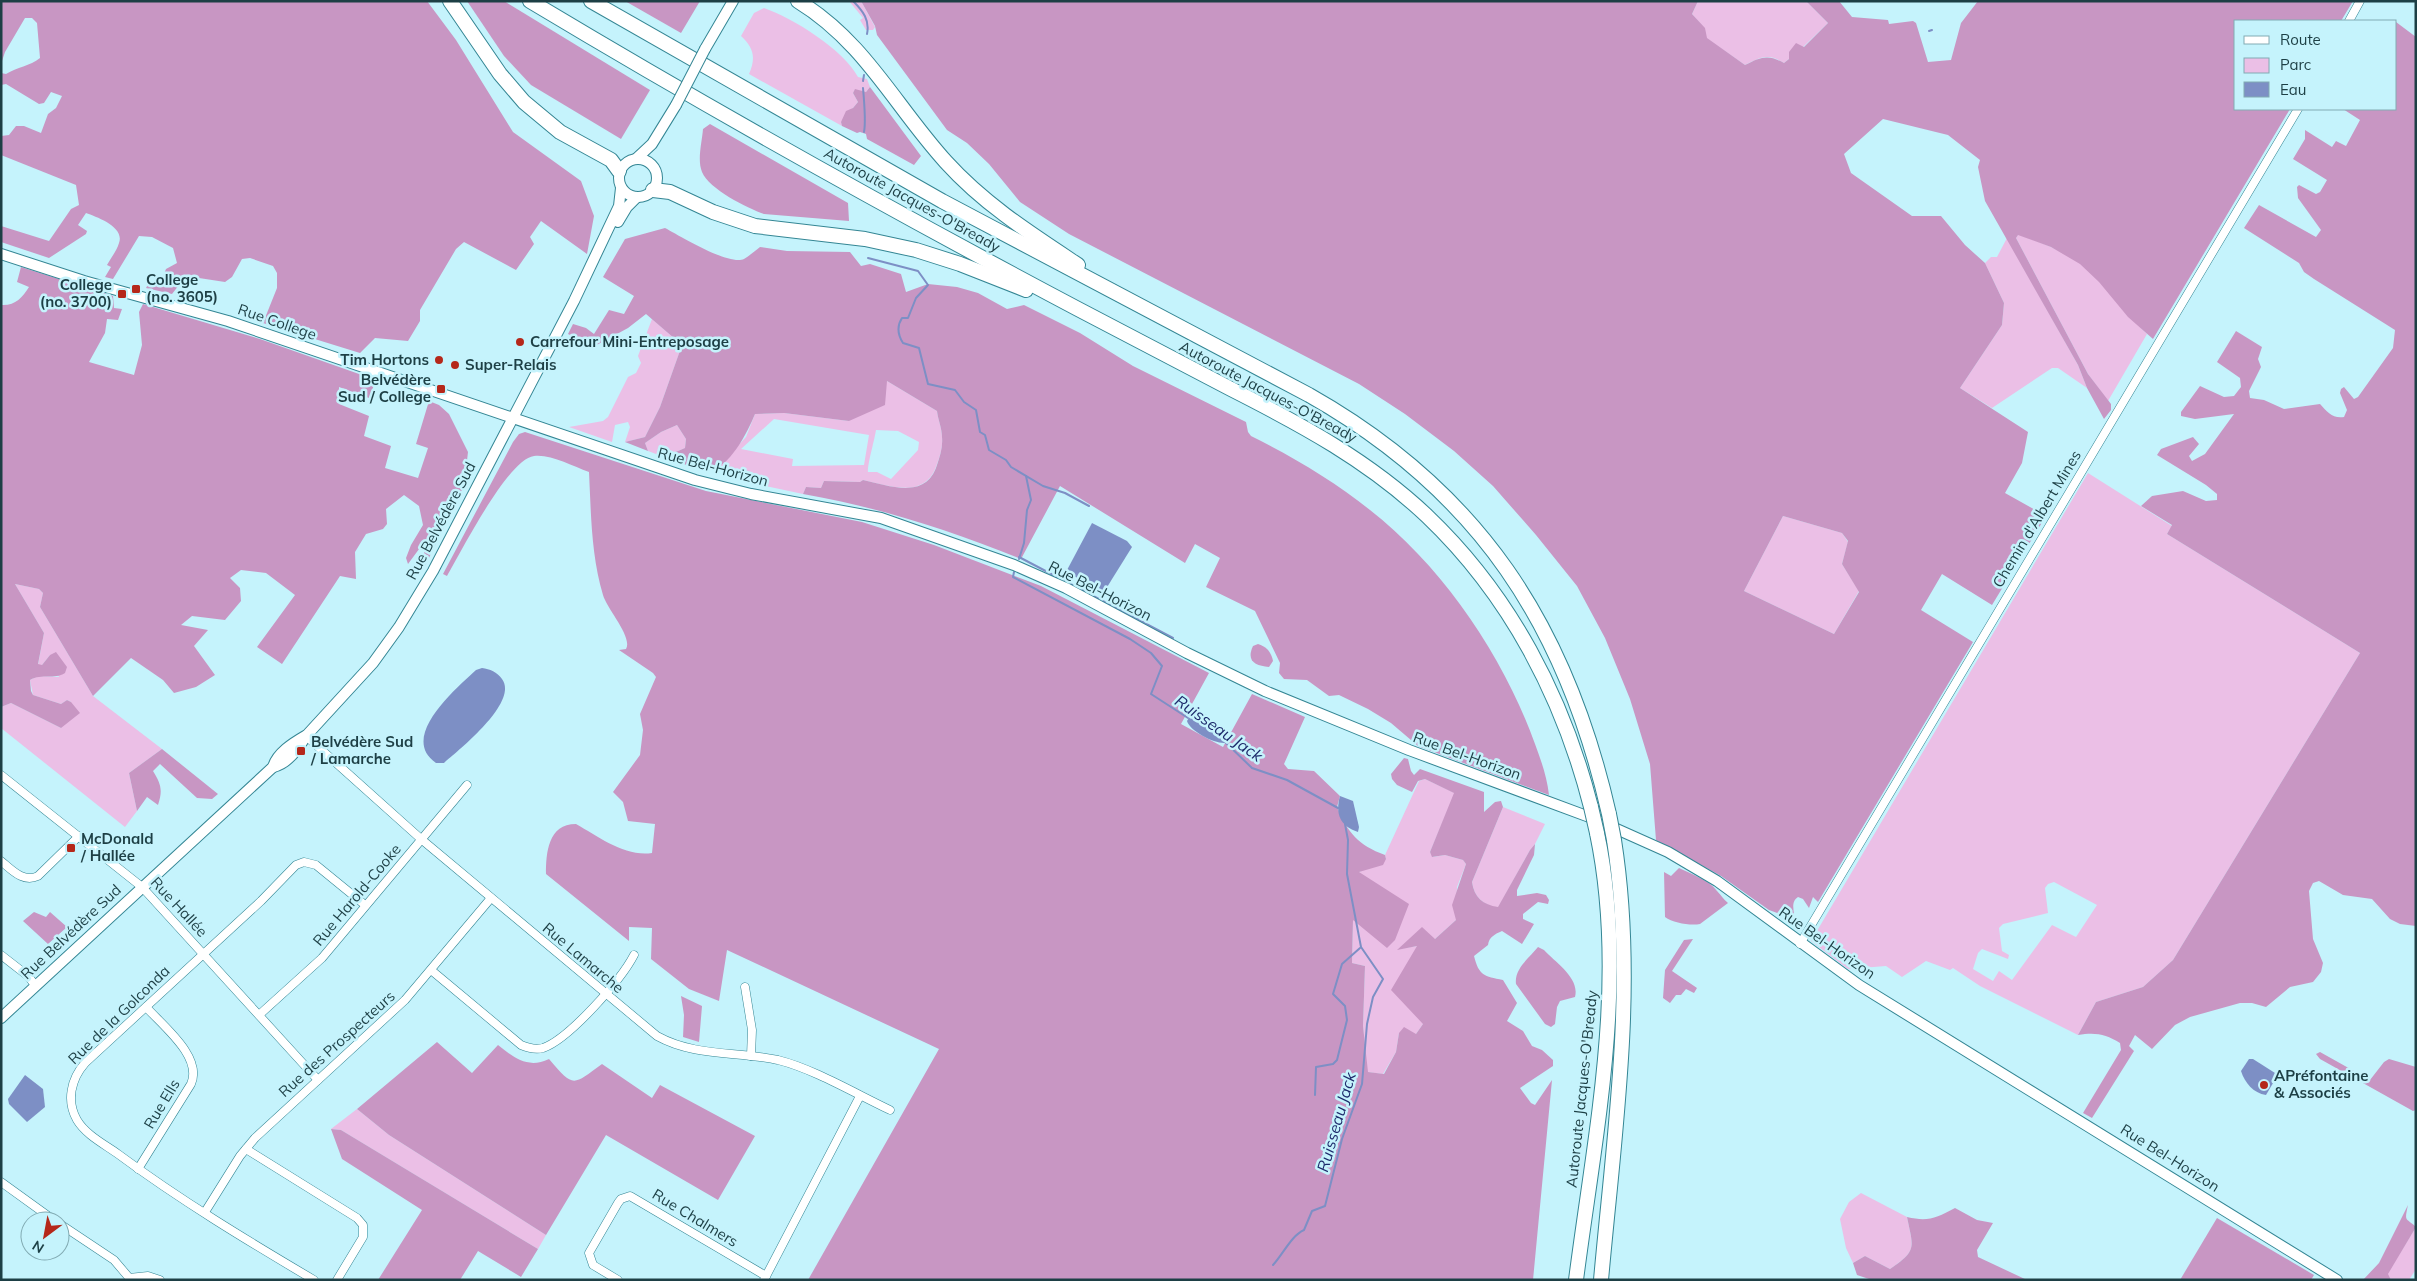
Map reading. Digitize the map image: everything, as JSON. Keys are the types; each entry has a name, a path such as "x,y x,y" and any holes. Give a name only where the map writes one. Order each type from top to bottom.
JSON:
{"highway":[{"path":"450,1 500,74 524,102 560,132 609,159 619,171"},
{"name":"Autoroute Jacques-O'Bready","path":"530,1 824,171 1111,326 1326,438 1392,485 1438,527 1488,584 1531,652 1566,726 1597,833 1609,925 1610,1000 1605,1059 1576,1278"},
{"name":"Autoroute Jacques-O'Bready","path":"591,1 871,162 1294,387 1348,418 1408,462 1463,514 1513,578 1548,636 1582,716 1609,814 1614,840 1623,924 1625,1006 1602,1280"},
{"path":"798,1 831,24 853,44 878,73 933,147 974,190 1021,226 1145,309"},
{"path":"653,190 670,192 713,212 759,227 865,239 932,254 975,269 1111,326"}],"street":[{"path":"714,31 725,1"},
{"path":"667,122 650,147 638,158 626,162 619,171 618,180 621,188 628,194 637,197 646,196 653,190 657,179 653,166 655,151 667,122 714,31 733,1"},
{"path":"2350,20 2360,1"},
{"name":"Chemin d'Albert Mines","path":"1800,944 2297,110"},
{"path":"638,158 646,160 653,166"},
{"name":"Rue Belvédère Sud","path":"574,301 617,210 621,188"},
{"name":"Rue Belvédère Sud","path":"1,1018 273,767 280,765 298,749 306,736 367,670 399,627 433,571 574,301 623,213 637,197"},
{"name":"Rue College","path":"1,254 84,281 228,321 512,418"},
{"name":"Rue Bel-Horizon","path":"512,418 667,471 726,488 881,518 1014,566 1066,588 1240,679 1409,750 1592,818 1668,852 1717,881 1800,944 1859,984 2337,1280"},
{"name":"Rue Lamarche","path":"306,736 421,839 649,1031 666,1041 693,1050 752,1056 795,1066 890,1110"},
{"name":"Rue Hallée","path":"1,775 142,887 318,1080"},
{"name":"Rue Harold-Cooke","path":"259,1015 322,958 467,784"},
{"path":"1,861 20,876 32,879 38,876 79,836"},
{"name":"Rue de la Golconda","path":"314,1280 138,1169 81,1126 72,1108 71,1094 73,1081 80,1068 300,863 308,862 316,865 365,905"},
{"name":"Rue des Prospecteurs","path":"205,1212 246,1149 260,1133 400,1005 491,898"},
{"path":"1,955 28,976 35,985"},
{"path":"431,970 516,1041 532,1049 550,1044 581,1019 622,974 634,955"},
{"path":"745,987 752,1030 752,1056"},
{"name":"Rue Ells","path":"138,1169 191,1084 194,1074 193,1063 187,1053 146,1007"},
{"name":"Rue Chalmers","path":"618,1280 594,1265 589,1253 618,1203 625,1197 630,1196 765,1278 860,1096"},
{"path":"246,1149 357,1218 363,1225 363,1237 337,1280"},
{"path":"1,1182 41,1211"},
{"path":"70,1231 109,1256 130,1279 148,1276 160,1280"}],"green space":[{"path":"849,1 861,1 875,27 873,30 866,30 860,20 863,18"},
{"path":"1698,1 1806,1 1828,23 1784,63 1773,58 1764,57 1745,65 1706,38 1704,28 1692,14"},
{"path":"764,8 789,19 817,36 841,56 858,77 867,79 870,87 866,92 855,90 853,93 858,102 841,122 842,126 749,74 753,58 749,45 741,36 754,13"},
{"path":"2018,234 2058,250 2081,264 2099,280 2147,334 2108,401 2088,374 2016,238"},
{"path":"2007,238 2078,365 2087,388 2058,368 2052,368 1992,408 1960,388 2002,325 2004,303 1985,263 1991,257 1997,257"},
{"path":"652,319 682,345 660,407 645,437 625,442 630,427 628,422 615,425 612,442 569,427 603,421 608,417 628,377 636,373 641,363 638,356"},
{"path":"887,381 937,411 942,444 932,475 925,483 906,488 863,480 860,482 824,481 821,488 806,487 803,494 732,479 719,466 746,437 755,414 784,413 849,421","holes":["774,419 869,435 864,465 792,466 793,459 741,449","876,430 898,431 919,442 918,450 891,479 877,472 868,472"]},
{"path":"677,425 686,439 685,448 664,457 648,451 645,443 661,432"},
{"path":"2088,473 2172,526 2167,534 2360,653 2173,960 2143,987 2096,1002 2078,1035 1980,986 1953,968 1950,970 1926,961 1902,977 1886,966 1848,969 1811,941","holes":["2054,882 2097,905 2076,937 2052,925 2012,980 1999,971 1993,981 1973,969 1978,953 1982,949 2008,959 2009,955 2002,951 1999,928 2003,924 2048,913 2045,888 2048,884"]},
{"path":"1783,516 1842,533 1848,542 1842,564 1859,591 1834,634 1744,591"},
{"path":"15,584 39,589 43,593 40,607 93,696 162,749 129,773 137,811 125,827 1,728 1,707 11,703 61,728 71,702 67,700 61,704 33,695 30,680 38,676 59,677 50,655 42,665 38,665 44,633"},
{"path":"1425,779 1455,793 1430,852 1433,857 1445,855 1463,860 1466,864 1457,887 1456,920 1435,939 1398,949 1417,946 1423,1024 1416,1034 1399,1033 1396,1052 1383,1074 1367,1072 1363,1026 1365,966 1352,963 1353,920 1359,872 1386,859 1385,855 1419,781"},
{"path":"1503,807 1545,824 1498,908 1480,900 1472,882"},
{"path":"357,1109 389,1135 546,1235 538,1249 341,1130 331,1129"},
{"path":"1861,1193 1907,1217 1912,1242 1911,1247 1905,1257 1890,1269 1865,1256 1853,1263 1846,1248 1840,1219 1849,1202"},
{"path":"2416,1227 2416,1269 2409,1280 2391,1280 2387,1274"}],"shaded area":[{"path":"1,1 427,1 456,40 513,132 581,181 594,216 587,254 541,221 530,237 534,244 516,270 464,242 456,249 420,310 420,321 408,341 375,338 360,353 263,323 277,288 277,273 273,266 250,258 242,259 232,277 225,282 186,276 172,294 146,288 150,281 160,284 166,269 177,263 173,248 152,237 139,236 113,279 105,277 111,267 107,265 117,248 120,237 118,232 109,224 86,213 78,225 87,231 86,234 49,258 1,242 1,226 49,241 71,209 79,205 76,185 1,155 1,136 9,135 16,126 24,126 41,133 48,114 56,108 62,96 51,92 44,103 39,104 6,84 1,85 1,73 6,74 40,58 37,23 32,18 25,18 5,52 1,64"},
{"path":"467,1 504,1 650,90 621,139 531,85 504,56"},
{"path":"625,1 700,1 681,33"},
{"path":"861,1 1698,1 1692,14 1705,28 1707,38 1745,65 1765,58 1773,58 1784,63 1789,59 1789,52 1796,43 1804,47 1828,23 1806,1 1839,1 1852,17 1888,20 1889,24 1913,21 1916,23 1928,62 1951,60 1961,23 1978,1 2353,1 2342,20 2234,20 2234,110 2289,110 2153,339 2128,317 2099,282 2080,264 2051,247 2018,235 2016,238 2088,374 2111,404 2111,410 2104,419 2087,388 2078,365 1985,201 1978,167 1980,160 1948,135 1883,119 1844,154 1851,173 1912,216 1941,216 1965,245 1985,263 2004,303 2002,325 1960,388 2028,432 2022,463 2005,493 2046,516 1992,605 1942,574 1921,610 1973,642 1818,902 1813,897 1809,908 1803,899 1798,897 1794,902 1794,914 1791,918 1769,910 1721,876 1656,840 1650,764 1630,699 1605,638 1577,586 1493,486 1454,451 1405,414 1359,384 1069,234 1020,202 989,164 967,143 947,130 877,35 875,26","holes":["1783,516 1842,533 1848,541 1842,564 1859,592 1834,634 1744,591"]},
{"path":"2397,23 2416,37 2416,926 2400,924 2390,919 2372,899 2343,895 2319,881 2313,883 2309,891 2313,939 2323,963 2321,972 2313,982 2290,987 2266,1007 2252,1003 2240,1003 2190,1017 2175,1025 2152,1049 2135,1035 2129,1046 2134,1051 2092,1118 2083,1113 2121,1050 2120,1043 2105,1036 2095,1034 2078,1035 2096,1002 2143,987 2173,960 2360,653 2167,534 2172,525 2141,506 2152,496 2183,491 2206,501 2217,500 2217,494 2206,485 2157,455 2161,449 2193,437 2199,444 2189,456 2192,461 2205,454 2234,414 2195,419 2181,416 2181,412 2200,386 2224,397 2234,396 2241,387 2240,378 2217,362 2236,331 2262,347 2258,359 2261,367 2249,391 2250,398 2264,400 2284,409 2320,404 2330,414 2337,417 2344,417 2347,410 2340,393 2341,389 2344,387 2354,399 2358,397 2393,348 2395,330 2314,279 2304,272 2299,263 2244,228 2259,205 2316,237 2321,230 2298,198 2297,187 2299,185 2316,194 2320,192 2327,180 2293,159 2305,139 2305,130 2332,147 2336,141 2346,146 2360,120 2345,110 2397,110"},
{"path":"870,87 921,156 914,165 867,139 866,134 857,133 842,126 841,122 846,111 853,108 858,102 853,93 855,89 866,92"},
{"path":"710,124 848,203 849,221 764,214 739,203 720,191 706,178 701,167 700,157 703,129"},
{"path":"665,228 704,249 727,258 744,259 760,247 787,251 850,252 861,266 870,264 901,274 906,292 928,284 957,287 978,293 1007,309 1024,305 1080,333 1133,366 1246,422 1251,436 1313,470 1370,510 1422,558 1446,586 1488,647 1522,711 1537,750 1549,795 1418,746 1391,723 1368,709 1339,695 1329,696 1307,680 1284,679 1279,673 1280,663 1255,611 1206,587 1220,558 1195,544 1185,563 1060,486 1021,559 968,538 914,520 831,499 803,494 806,487 821,488 824,481 860,482 863,480 906,488 916,487 925,483 932,476 938,462 942,444 937,411 887,381 885,405 849,421 784,413 755,414 736,450 722,465 713,469 700,469 664,457 685,448 686,439 677,425 661,432 645,443 648,451 625,442 645,437 660,407 682,345 646,314 628,328 593,347 568,334 573,324 586,328 594,334 609,310 624,314 634,296 603,277 625,239"},
{"path":"21,267 113,296 114,308 122,309 118,320 107,319 105,333 89,362 134,375 142,345 139,312 143,304 260,339 376,380 369,398 339,387 339,404 369,416 364,436 391,446 385,468 418,478 428,448 416,444 429,401 439,405 449,414 468,452 464,486 425,566 419,572 415,565 423,555 436,526 408,564 406,558 411,545 423,525 419,506 404,495 386,509 387,524 383,529 366,534 355,552 356,579 340,576 282,664 257,647 295,595 266,573 241,570 230,578 240,588 241,601 225,620 192,616 181,625 208,630 194,646 215,675 196,687 174,693 163,680 131,658 93,696 40,607 43,593 39,589 15,584 44,633 38,664 42,665 50,655 56,652 67,667 65,673 61,675 39,677 30,680 33,695 61,704 67,700 80,713 61,728 11,703 1,707 1,305 10,304 18,300 29,287 17,282"},
{"path":"525,432 706,491 862,522 934,545 1041,586 1209,673 1181,724 1223,747 1252,694 1305,717 1284,764 1288,769 1314,771 1340,796 1337,807 1350,831 1368,847 1385,855 1386,859 1383,865 1359,872 1409,904 1395,940 1387,948 1353,920 1352,963 1365,966 1363,1026 1368,1072 1384,1074 1396,1052 1399,1033 1404,1027 1416,1034 1423,1024 1391,990 1417,946 1397,950 1422,927 1435,939 1456,920 1452,905 1466,864 1463,860 1445,855 1432,857 1430,852 1454,793 1425,779 1418,781 1412,792 1397,785 1392,779 1391,774 1404,758 1408,759 1414,775 1420,769 1484,792 1484,812 1495,802 1501,801 1503,807 1472,882 1475,892 1484,902 1498,907 1535,844 1534,855 1517,890 1517,896 1537,893 1546,895 1549,900 1548,904 1538,902 1523,914 1523,919 1534,924 1522,944 1502,931 1493,936 1488,945 1474,956 1480,971 1487,976 1503,980 1517,1003 1507,1021 1523,1031 1532,1046 1542,1050 1553,1060 1553,1066 1520,1088 1531,1103 1535,1105 1552,1080 1533,1280 808,1280 939,1049 727,950 719,1001 689,989 651,959 652,928 629,927 629,941 546,874 550,841 554,834 567,825 576,824 622,849 632,852 652,853 655,824 628,821 623,802 613,792 640,755 643,730 640,714 656,677 619,650 626,649 626,637 605,601 599,580 592,534 589,472 562,461 541,456 534,456 523,461 511,473 486,508 447,576 443,574 513,442 519,434"},
{"path":"1258,644 1266,648 1271,655 1273,661 1269,667 1256,664 1251,659 1253,646"},
{"path":"162,749 218,794 212,799 197,798 160,764 153,771 160,787 158,805 147,797 137,811 129,773"},
{"path":"1679,868 1714,887 1728,903 1700,924 1682,924 1665,917 1664,872 1671,876"},
{"path":"34,912 46,917 50,912 67,927 48,944 23,921"},
{"path":"1693,939 1672,971 1697,988 1694,993 1686,989 1681,995 1676,995 1670,1003 1663,998 1665,970 1684,940"},
{"path":"1538,947 1544,950 1566,971 1571,977 1576,990 1575,997 1560,1001 1557,1007 1555,1024 1551,1027 1545,1024 1516,984 1517,973"},
{"path":"681,996 702,1006 699,1042 683,1037 684,1015"},
{"path":"437,1042 472,1073 498,1045 522,1061 534,1063 549,1059 564,1075 574,1081 585,1077 602,1064 652,1098 660,1085 755,1136 718,1200 606,1135 546,1235 389,1135 357,1109"},
{"path":"2320,1052 2370,1080 2384,1062 2389,1059 2416,1067 2416,1110 2413,1111 2320,1059 2316,1054"},
{"path":"331,1129 341,1130 538,1249 521,1277 478,1251 460,1280 378,1280 422,1210 342,1159"},
{"path":"2408,1205 2407,1219 2416,1227 2388,1274 2391,1280 2363,1280 2379,1263"},
{"path":"1955,1208 1977,1220 1993,1223 1977,1250 1978,1257 2027,1280 1872,1280 1857,1275 1853,1263 1865,1256 1890,1269 1905,1257 1909,1252 1912,1242 1907,1217 1932,1218"},
{"path":"2217,1218 2314,1275 2311,1280 2180,1280"}],"water":[{"path":"1092,523 1127,541 1132,547 1104,592 1066,572"},
{"path":"482,668 493,671 502,679 505,689 502,700 495,712 474,736 444,763 436,763 426,752 424,740 427,727 445,700 456,688 476,670"},
{"path":"1193,711 1199,711 1212,720 1225,740 1224,743 1208,739 1192,729 1187,721"},
{"path":"1340,796 1353,801 1359,827 1358,832 1347,826 1340,819 1338,808"},
{"path":"2249,1059 2253,1059 2275,1073 2276,1078 2266,1095 2253,1090 2241,1071"},
{"path":"25,1075 43,1089 45,1107 27,1122 9,1104 8,1099"}],"waterway":[{"name":"Ruisseau Jack","path":"853,1 865,16 868,29 867,34"},
{"name":"Ruisseau Jack","path":"863,81 864,75"},
{"name":"Ruisseau Jack","path":"863,88 864,132"},
{"name":"Ruisseau Jack","path":"868,258 918,271 928,285 916,298 908,318 902,318 898,328 903,343 919,348 928,384 955,390 964,402 976,410 980,432 985,435 989,450 1006,460 1011,467 1043,486 1065,493 1089,506"},
{"name":"Ruisseau Jack","path":"1019,559 1024,543 1027,510 1031,500 1026,476"},
{"path":"1019,557 1173,638"},
{"name":"Ruisseau Jack","path":"1014,572 1013,577 1130,639 1151,653 1162,666 1151,694 1188,718"},
{"name":"Ruisseau Jack","path":"1224,741 1252,768 1287,780 1338,808"},
{"name":"Ruisseau Jack","path":"1273,1265 1292,1240 1304,1230 1312,1211 1325,1206 1342,1139 1362,1084 1367,1024 1373,997 1383,979 1361,947 1347,874 1348,840 1345,824"},
{"path":"1315,1095 1316,1067 1333,1064 1337,1060 1347,1020 1345,1006 1333,994 1342,964 1360,948"}],"place":[{"name":"College (no. 3605)","path":"136,289"},
{"name":"College (no. 3700)","path":"122,294"},
{"name":"Carrefour Mini-Entreposage","path":"520,342"},
{"name":"Tim Hortons","path":"439,360"},
{"name":"Super-Relais","path":"455,365"},
{"name":"Belvédère Sud / College","path":"441,389"},
{"name":"Belvédère Sud / Lamarche","path":"301,751"},
{"name":"McDonald / Hallée","path":"71,848"},
{"name":"APréfontaine & Associés","path":"2264,1085"}]}
